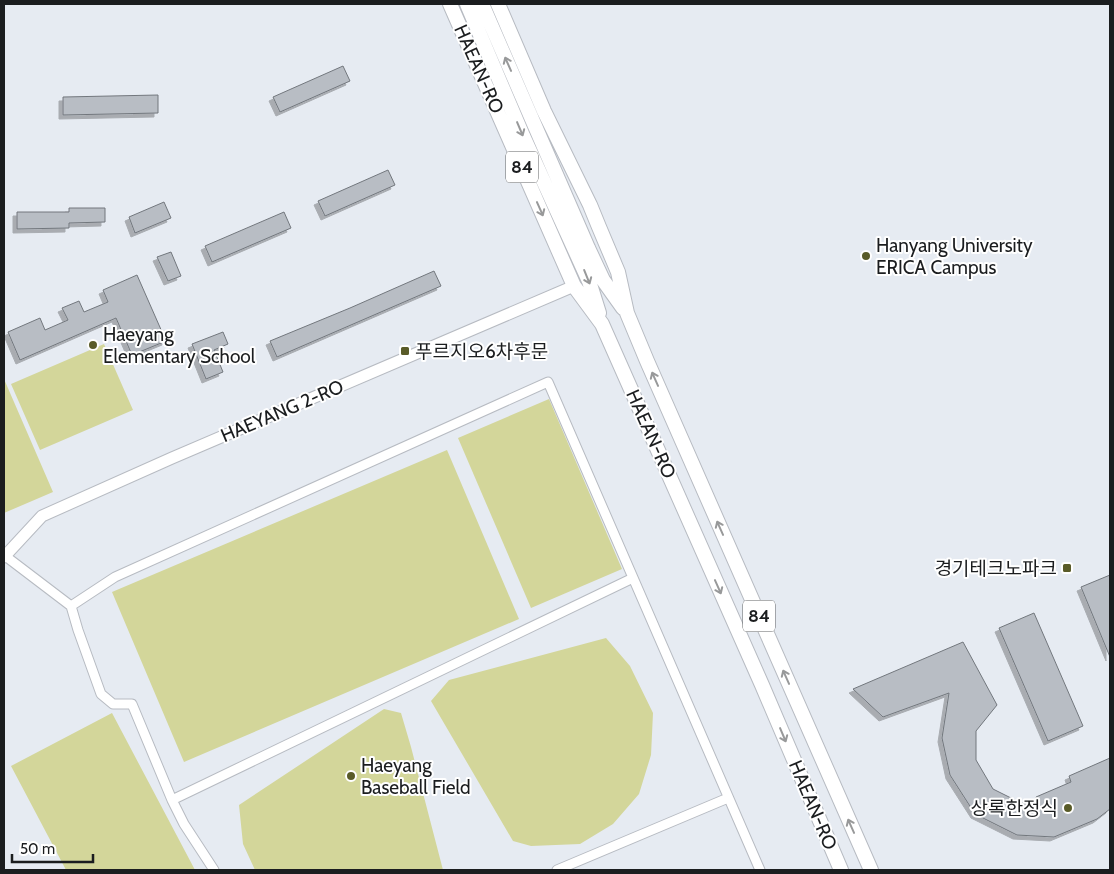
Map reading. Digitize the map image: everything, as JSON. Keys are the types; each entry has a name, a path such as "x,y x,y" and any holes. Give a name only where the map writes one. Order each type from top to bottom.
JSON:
{"main road":[{"name":"HAEAN-RO","path":"450,4 574,286 602,324 842,870"},
{"path":"467,4 523,136 589,281 602,324"},
{"path":"482,4 603,280 627,313"},
{"name":"HAEAN-RO","path":"498,4 544,111 590,205 618,272 627,313 870,870"}],"street":[{"name":"HAEYANG 2-RO","path":"4,556 42,516 172,458 574,286"},
{"path":"70,606 115,577 548,382 760,870"},
{"path":"4,556 70,606 102,694 113,704 132,704 172,800 184,824 214,870"},
{"path":"172,800 633,578"},
{"path":"557,870 728,798"}],"green space":[{"path":"104,344 133,410 40,450 11,384"},
{"path":"4,379 53,492 4,513"},
{"path":"549,399 622,569 531,608 458,438"},
{"path":"447,450 519,619 184,762 112,592"},
{"path":"606,638 630,666 653,713 651,755 639,794 613,824 580,844 531,846 513,841 431,701 449,680"},
{"name":"Haeyang Baseball Field","path":"384,709 401,713 443,870 255,870 243,844 239,805"},
{"path":"112,713 195,870 66,870 11,766"}],"building":[{"path":"343,66 350,81 280,112 273,97"},
{"path":"158,95 158,113 63,115 63,97"},
{"path":"388,170 395,185 325,216 318,201"},
{"path":"164,202 171,218 135,233 129,217"},
{"path":"69,208 105,208 105,222 69,223 69,228 17,229 17,212 69,212"},
{"path":"284,212 291,228 212,262 205,246"},
{"path":"171,252 181,276 168,281 157,257"},
{"path":"434,271 441,286 277,357 270,341"},
{"name":"Haeyang Elementary School","path":"137,275 166,341 132,355 116,318 20,360 8,332 40,318 45,330 68,320 62,308 79,301 84,312 108,302 103,290"},
{"path":"223,332 228,344 214,350 223,372 206,379 192,344"},
{"path":"1110,575 1110,657 1081,587"},
{"path":"1034,613 1083,726 1048,741 999,628"},
{"path":"963,642 997,705 976,731 976,760 993,789 1021,803 1038,806 1036,797 1071,782 1069,776 1110,758 1110,809 1097,819 1054,837 1017,835 975,814 950,775 942,738 949,693 883,717 853,689"}],"place":[{"name":"Hanyang University ERICA Campus","path":"866,256"},
{"name":"Haeyang Elementary School","path":"93,345"},
{"name":"푸르지오6차후문","path":"405,351"},
{"name":"경기테크노파크","path":"1067,568"},
{"name":"Haeyang Baseball Field","path":"351,776"},
{"name":"상록한정식","path":"1068,808"}]}
